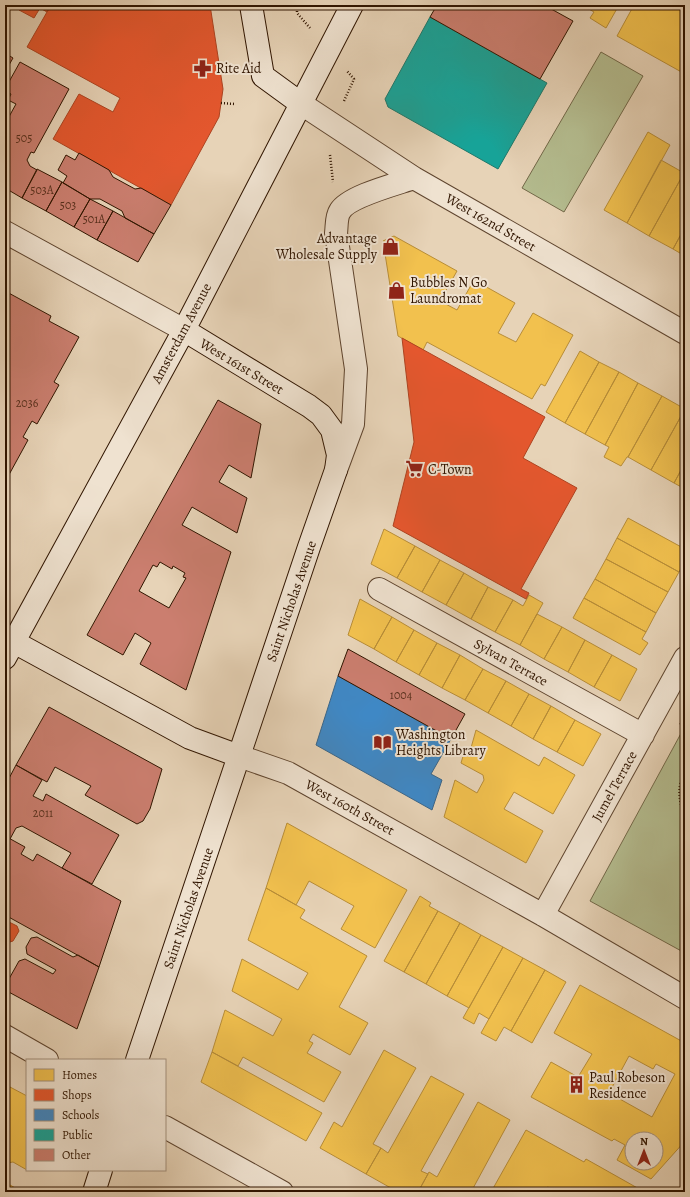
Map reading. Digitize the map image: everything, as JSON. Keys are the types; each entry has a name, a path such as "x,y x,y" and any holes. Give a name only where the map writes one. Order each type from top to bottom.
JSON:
{"street":[{"path":"251,5 263,76 300,103"},
{"name":"Amsterdam Avenue","path":"8,646 184,330 352,5"},
{"name":"West 162nd Street","path":"300,103 414,178 685,333"},
{"name":"Saint Nicholas Avenue","path":"137,1059 336,470 353,424 356,369 336,233 340,211 349,202 414,178"},
{"name":"West 161st Street","path":"5,232 184,330 309,406 321,415 332,430 338,455 336,470"},
{"name":"Sylvan Terrace","path":"379,590 643,735"},
{"name":"West 160th Street","path":"8,646 190,738 288,773 543,915 685,998"},
{"name":"Jumel Terrace","path":"543,915 685,658"},
{"path":"5,1036 45,1059"},
{"path":"166,1128 282,1192"},
{"path":"94,1192 101,1171"}],"path":[{"path":"297,5 297,13"},
{"path":"221,103 235,104"},
{"path":"685,772 681,778 678,793 682,816 685,819"}],"green space":[{"path":"601,52 643,76 564,212 522,188"},
{"path":"685,726 685,953 590,901"}],"building: Homes":[{"path":"582,5 619,5 606,28 590,18 594,12"},
{"path":"634,5 685,5 685,74 617,36"},
{"path":"648,132 670,145 627,223 604,210"},
{"path":"661,160 684,173 649,236 627,223"},
{"path":"684,173 685,227 673,249 649,236"},
{"path":"685,227 685,256 673,249"},
{"path":"394,236 457,271 440,301 457,310 474,280 515,303 498,333 516,342 533,313 573,335 545,386 541,384 532,399 427,342 423,350 398,336 383,241"},
{"path":"580,351 599,362 565,423 546,412"},
{"path":"599,362 619,372 585,434 565,423"},
{"path":"619,372 638,383 605,445 585,434"},
{"path":"638,383 662,396 628,457 621,466 604,457 609,447 605,445"},
{"path":"662,396 685,409 651,470 628,457"},
{"path":"685,409 685,463 674,483 651,470"},
{"path":"685,463 685,489 674,483"},
{"path":"628,518 685,549 685,561 679,572 617,538"},
{"path":"384,529 415,546 397,578 371,564"},
{"path":"617,538 679,572 668,592 606,559"},
{"path":"415,546 440,560 422,592 397,578"},
{"path":"606,559 668,592 656,613 595,579"},
{"path":"440,560 464,573 446,605 422,592"},
{"path":"464,573 488,587 471,619 446,605"},
{"path":"595,579 656,613 646,632 584,598"},
{"path":"488,587 513,600 495,632 471,619"},
{"path":"529,595 543,603 520,645 495,632 513,600 523,606"},
{"path":"584,598 646,632 642,639 648,643 640,655 573,618"},
{"path":"360,599 392,617 374,649 348,635"},
{"path":"537,614 562,627 544,659 520,645"},
{"path":"392,617 414,630 396,662 374,649"},
{"path":"562,627 585,640 568,672 544,659"},
{"path":"414,630 437,643 419,675 396,662"},
{"path":"585,640 612,655 594,687 568,672"},
{"path":"437,643 460,655 442,688 419,675"},
{"path":"460,655 483,669 465,700 442,688"},
{"path":"612,655 637,669 620,701 594,687"},
{"path":"483,669 506,681 488,713 465,700"},
{"path":"506,681 529,694 511,726 488,713"},
{"path":"529,694 551,706 533,739 511,726"},
{"path":"551,706 575,720 557,752 533,739"},
{"path":"575,720 601,734 583,766 557,752"},
{"path":"476,730 539,766 544,757 575,775 553,814 514,792 504,809 543,831 526,863 444,817 455,780 477,793 484,780 483,775 461,763 464,753 469,755"},
{"path":"287,823 407,890 375,948 341,929 354,906 309,881 296,905 266,888"},
{"path":"266,888 305,910 300,918 367,956 339,1007 368,1023 350,1055 313,1034 309,1041 313,1043 307,1053 341,1072 324,1102 243,1057 238,1066 212,1052 225,1010 273,1036 282,1019 232,991 242,959 298,990 308,973 248,940"},
{"path":"420,896 431,903 429,906 438,911 404,972 384,961"},
{"path":"438,911 460,923 426,984 404,972"},
{"path":"460,923 481,935 447,996 426,984"},
{"path":"481,935 503,947 469,1008 447,996"},
{"path":"503,947 523,958 489,1019 479,1013 474,1024 463,1018"},
{"path":"523,958 545,970 511,1031 504,1027 496,1041 481,1033"},
{"path":"545,970 566,982 532,1043 511,1031"},
{"name":"Paul Robeson Residence","path":"580,985 685,1043 685,1141 664,1164 664,1131 624,1131 624,1144 614,1139 612,1141 531,1097 551,1062 578,1077 592,1054 554,1033","holes":["629,1056 653,1069 656,1064 675,1074 652,1117 609,1093"]},
{"path":"384,1050 416,1068 373,1144 381,1148 366,1174 320,1148 334,1122 342,1127"},
{"path":"212,1052 322,1113 306,1141 201,1082"},
{"path":"431,1076 464,1094 421,1171 428,1174 418,1192 398,1192 366,1174 381,1148 388,1153"},
{"path":"10,1087 26,1095 26,1169 13,1162 7,1163 5,1168 5,1096"},
{"path":"478,1102 510,1120 471,1192 418,1192 429,1172 437,1177"},
{"path":"526,1130 584,1162 586,1159 641,1190 639,1192 555,1192 548,1187 538,1192 491,1192"},
{"name":"Paul Robeson Residence","path":"624,1147 624,1164 617,1160"},
{"name":"Paul Robeson Residence","path":"637,1171 658,1171 651,1179"},
{"path":"5,1182 22,1192 5,1192"}],"building: Shops":[{"path":"22,5 51,5 47,12 40,8 34,18 19,10"},
{"path":"51,5 210,5 223,89 219,117 171,205 53,139 79,94 113,112 120,98 27,47"},
{"path":"402,338 545,417 523,458 577,488 521,589 529,593 526,599 393,526 414,442"},
{"path":"5,920 17,926 19,931 13,941 7,943 5,942"}],"building: Schools":[{"name":"Washington Heights Library","path":"338,676 451,739 431,774 442,780 432,810 316,745"}],"building: Public":[{"path":"430,17 547,83 498,169 388,107 385,99"}],"building: Other":[{"path":"437,5 544,5 573,21 540,79 430,17"},
{"path":"5,53 13,58 5,72"},
{"path":"20,62 69,89 34,153 31,152 27,160 30,166 37,170 22,198 5,188 5,124 16,104 8,100 11,94 5,91 5,89"},
{"path":"79,153 109,170 113,177 135,189 141,188 171,205 154,234 125,218 122,211 100,199 90,199 63,183 67,176 58,170 66,155 75,160"},
{"path":"37,169 62,182 46,211 22,198"},
{"path":"62,182 90,199 74,227 46,211"},
{"path":"90,199 113,211 97,240 74,227"},
{"path":"113,211 154,234 138,262 97,240"},
{"path":"5,291 51,316 49,321 79,337 54,382 59,385 37,424 32,421 23,437 28,440 5,482"},
{"path":"218,400 261,424 251,478 229,465 219,482 247,498 237,533 192,507 182,525 231,552 186,690 140,664 151,643 135,633 123,655 87,635","holes":["160,562 172,569 173,566 185,573 183,577 186,578 169,608 139,591 153,565 157,567"]},
{"path":"348,649 465,714 451,739 338,676"},
{"path":"49,707 162,769 150,809 143,821 137,824 85,795 91,786 55,767 47,782 16,765"},
{"path":"16,765 42,780 33,796 43,801 46,794 119,835 92,884 62,868 71,853 22,826 16,828 10,839 5,836 5,786"},
{"path":"5,836 25,847 21,854 33,861 37,854 121,901 99,967 5,915"},
{"path":"37,937 73,957 78,955 99,967 77,1029 5,990 5,986 19,961 25,959 53,974 56,970 27,954 26,947 31,938"}],"place":[{"name":"Rite Aid","path":"203,68"},
{"name":"Advantage Wholesale Supply","path":"390,246"},
{"name":"Bubbles N Go Laundromat","path":"397,290"},
{"name":"C-Town","path":"415,469"},
{"name":"Washington Heights Library","path":"383,742"},
{"name":"Paul Robeson Residence","path":"576,1085"}]}
